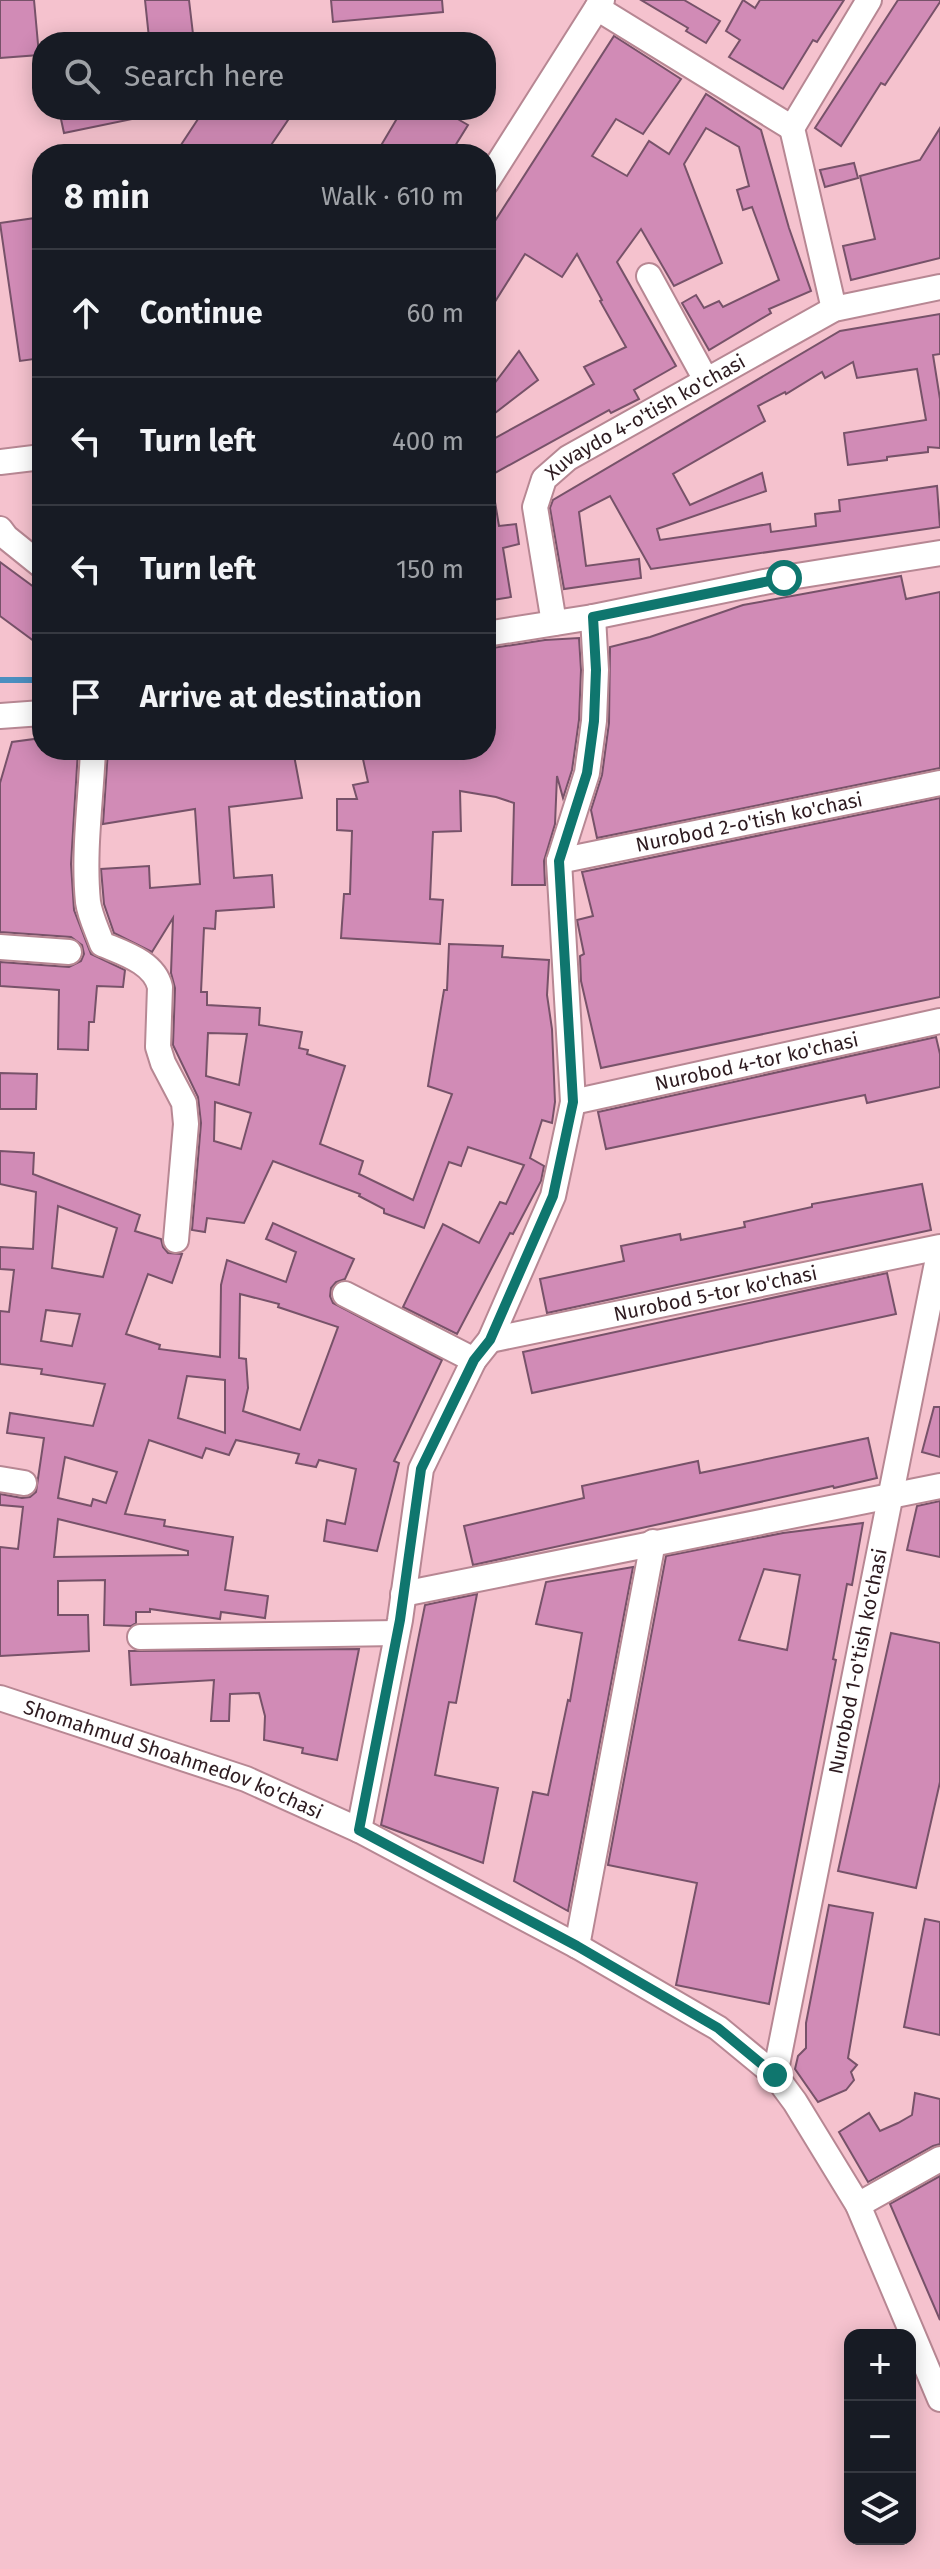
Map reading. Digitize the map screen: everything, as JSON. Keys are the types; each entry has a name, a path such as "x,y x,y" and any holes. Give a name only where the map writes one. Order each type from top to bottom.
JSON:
{"street":[{"path":"834,309 792,128 869,0"},
{"path":"496,167 599,4 792,128"},
{"path":"649,276 706,380"},
{"name":"Xuvaydo 4-o'tish ko'chasi","path":"554,623 535,507 544,479 568,458 834,309 940,287"},
{"path":"0,462 32,458"},
{"path":"0,529 32,558"},
{"path":"496,632 593,617 784,578 940,553"},
{"path":"359,1830 397,1633 421,1469 474,1360 490,1340 553,1196 573,1102 559,861 587,773 594,721 596,670 593,617"},
{"path":"0,716 32,714"},
{"path":"93,760 88,854 91,916 102,944 136,959 158,977 158,1047 184,1103 186,1124 176,1240"},
{"name":"Nurobod 2-o'tish ko'chasi","path":"559,861 940,783"},
{"path":"0,947 69,952"},
{"name":"Nurobod 4-tor ko'chasi","path":"573,1102 940,1021"},
{"name":"Nurobod 5-tor ko'chasi","path":"490,1340 940,1248"},
{"name":"Nurobod 1-o'tish ko'chasi","path":"775,2075 940,1248"},
{"path":"345,1294 474,1360"},
{"path":"403,1594 940,1486"},
{"path":"577,1946 653,1542"},
{"path":"140,1637 397,1633"},
{"name":"Shomahmud Shoahmedov ko'chasi","path":"0,1698 246,1779 359,1830 577,1946 718,2028 775,2075 858,2205 940,2399"},
{"path":"858,2205 940,2159"}],"building":[{"path":"0,0 34,0 37,32 32,32 32,56 0,58"},
{"path":"145,0 189,0 193,32 148,32"},
{"path":"331,0 442,0 443,12 333,22"},
{"path":"641,0 684,0 720,21 706,43 686,31 688,28"},
{"path":"743,0 755,8 760,0 844,0 817,42 813,40 783,89 729,57 740,40 726,31"},
{"path":"898,0 940,2 885,85 881,83 841,146 815,128"},
{"path":"614,36 681,79 643,134 616,119 592,156 627,176 649,141 669,154 706,94 761,130 811,291 769,309 771,313 709,350 682,303 696,295 704,308 719,301 723,307 779,280 752,207 743,210 737,190 749,186 739,147 706,128 684,164 722,263 674,286 641,229 617,262 676,366 634,390 639,399 611,413 609,410 496,472 496,438 594,384 584,367 626,347 577,254 562,277 525,254 496,300 496,219"},
{"path":"61,120 127,120 64,133"},
{"path":"197,120 288,120 272,144 182,144"},
{"path":"396,120 459,120 468,125 456,144 382,144"},
{"path":"940,128 940,258 851,280 843,246 875,239 860,176 920,160"},
{"path":"854,163 858,178 825,187 820,170"},
{"path":"32,218 32,359 20,361 0,223"},
{"path":"940,314 940,354 933,355 940,399 940,448 928,447 928,452 848,465 844,433 926,420 917,369 857,378 853,362 825,378 822,372 786,394 758,406 765,421 673,474 690,505 762,473 766,491 657,529 660,540 770,524 771,532 816,526 815,514 840,511 839,500 937,486 940,527 651,569 610,496 579,512 586,566 639,559 641,578 564,589 550,508 553,500 840,331"},
{"path":"519,351 538,380 496,412 496,381"},
{"path":"496,508 499,526 516,524 519,544 503,548 511,597 496,599"},
{"path":"0,562 32,586 32,640 0,616"},
{"path":"901,576 906,599 940,592 940,768 597,838 591,810 602,775 609,723 610,647 650,637 743,605"},
{"path":"579,638 581,670 579,720 572,770 563,798 557,776 555,824 544,861 545,885 512,885 514,803 460,791 461,831 433,832 430,899 443,900 440,944 341,938 344,894 350,894 352,831 337,830 337,799 357,799 353,785 368,782 363,760 496,760 496,647"},
{"path":"32,739 32,760 77,760 71,864 74,910 91,954 125,970 123,987 97,986 94,1022 89,1022 88,1050 58,1049 59,990 0,986 0,962 69,967 81,961 84,954 82,945 71,937 0,932 0,783 12,742"},
{"path":"107,760 295,760 302,798 229,807 234,878 272,875 274,907 216,911 215,929 204,928 201,992 207,992 207,1005 260,1008 259,1025 302,1032 299,1048 308,1050 307,1054 345,1066 320,1144 363,1161 359,1174 413,1200 452,1094 428,1086 444,990 447,990 449,944 503,946 502,957 549,960 547,995 552,1029 555,1102 552,1123 542,1120 530,1158 544,1166 541,1181 457,1334 403,1307 443,1224 479,1243 500,1202 506,1204 524,1165 468,1147 461,1166 449,1162 424,1228 384,1213 384,1209 360,1194 273,1161 244,1223 207,1218 205,1232 192,1230 201,1123 198,1097 173,1045 173,918 152,952 114,933 104,904 101,869 149,866 150,888 200,884 195,809 103,824","holes":["208,1033 247,1034 239,1085 206,1076","215,1102 251,1113 241,1149 214,1141"]},
{"path":"940,798 940,997 601,1068 581,981 580,956 584,954 577,920 593,916 582,872"},
{"path":"936,1037 940,1054 940,1087 867,1103 865,1095 606,1149 598,1112"},
{"path":"0,1073 37,1074 36,1109 0,1109"},
{"path":"0,1151 34,1153 33,1174 140,1215 135,1231 161,1239 168,1253 182,1254 172,1283 148,1274 126,1334 160,1345 159,1349 220,1357 221,1285 227,1260 286,1282 296,1252 266,1239 273,1223 354,1259 345,1279 331,1288 333,1303 442,1360 394,1461 399,1463 377,1551 324,1541 327,1520 345,1524 356,1469 319,1460 316,1467 296,1463 299,1454 236,1440 229,1455 206,1448 202,1458 149,1440 125,1514 165,1520 164,1526 233,1537 225,1590 268,1596 265,1618 221,1612 220,1619 150,1609 150,1612 136,1612 136,1623 131,1626 104,1625 105,1580 58,1581 58,1615 88,1615 89,1651 0,1656 0,1547 18,1549 23,1507 0,1505 0,1494 22,1498 36,1492 44,1438 7,1433 10,1413 93,1426 105,1384 41,1374 42,1369 0,1364 0,1311 9,1312 14,1270 0,1269 0,1247 33,1249 36,1192 0,1184","holes":["58,1206 117,1228 103,1277 52,1268","240,1294 279,1304 278,1307 338,1327 300,1430 243,1411 248,1388 246,1359 239,1358","46,1310 80,1314 72,1346 41,1341","187,1376 225,1380 225,1433 178,1418","65,1457 117,1472 106,1503 93,1499 91,1506 58,1498","58,1519 188,1551 188,1555 54,1557"]},
{"path":"922,1184 931,1230 547,1313 540,1279 624,1261 621,1246 680,1234 681,1240 745,1227 744,1222 812,1207 812,1204"},
{"path":"887,1273 896,1314 532,1393 523,1352"},
{"path":"934,1407 940,1407 940,1457 922,1452"},
{"path":"868,1438 877,1478 473,1565 464,1526 584,1498 582,1486 698,1461 700,1473"},
{"path":"940,1501 940,1557 907,1550 917,1506"},
{"path":"863,1523 852,1585 847,1584 833,1659 836,1660 769,2004 676,1985 697,1883 608,1865 666,1556 783,1533","holes":["764,1569 800,1575 787,1650 739,1640"]},
{"path":"633,1567 568,1911 514,1881 533,1792 548,1795 582,1633 536,1624 546,1582"},
{"path":"477,1594 456,1703 449,1702 435,1775 498,1788 483,1863 381,1825 425,1605"},
{"path":"891,1633 940,1643 940,1782 916,1888 838,1871"},
{"path":"359,1649 337,1760 302,1753 303,1748 264,1740 265,1716 259,1693 230,1694 229,1721 211,1721 214,1680 131,1685 129,1651"},
{"path":"829,1905 873,1913 848,2058 857,2065 851,2072 854,2080 846,2090 818,2102 795,2069 798,2056 806,2048 806,2023"},
{"path":"925,1919 940,1922 940,2035 904,2027"},
{"path":"915,2093 940,2099 940,2144 868,2182 839,2132 869,2113 880,2131 898,2123 912,2115"},
{"path":"940,2176 940,2320 890,2204"}],"waterway":[{"path":"0,680 32,680"}],"route":[{"path":"775,2075 718,2028 577,1946 359,1830 400,1620 421,1469 474,1360 490,1340 553,1196 573,1102 559,861 587,773 594,721 596,670 593,617 784,578"}]}
